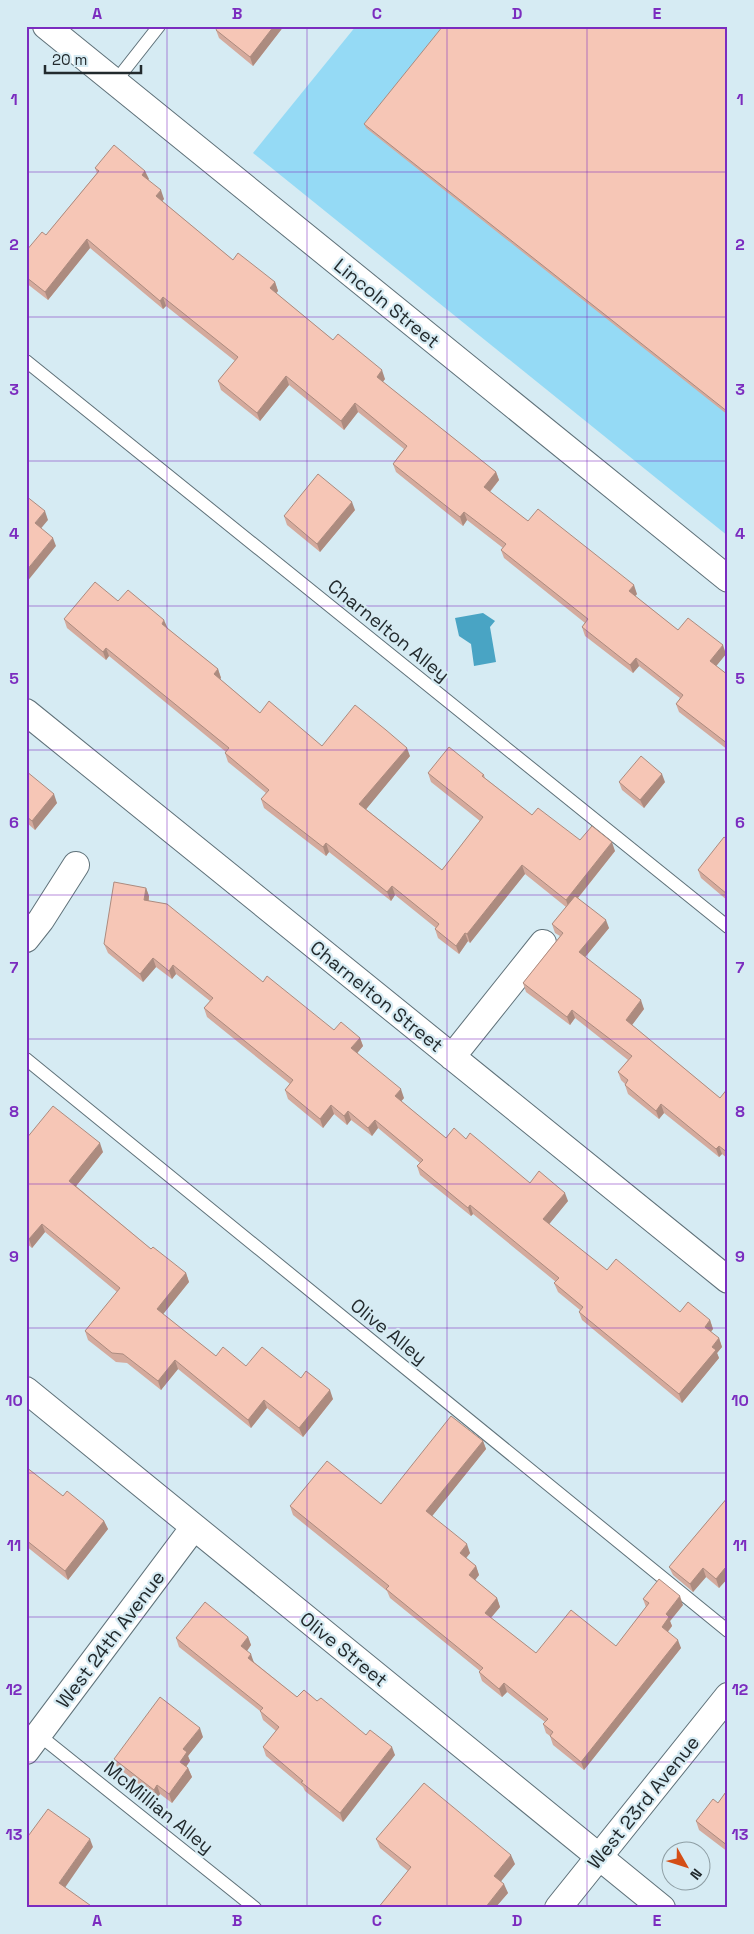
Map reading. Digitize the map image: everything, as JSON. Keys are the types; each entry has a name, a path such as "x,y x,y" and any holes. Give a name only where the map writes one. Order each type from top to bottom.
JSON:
{"street":[{"name":"Lincoln Street","path":"46,26 728,579"},
{"name":"Charnelton Street","path":"26,712 728,1280"},
{"path":"26,939 41,920 76,865"},
{"path":"452,1057 544,943"},
{"name":"Olive Street","path":"26,1390 662,1908"},
{"name":"West 24th Avenue","path":"32,1743 194,1527"},
{"name":"West 23rd Avenue","path":"558,1908 728,1696"}],"lane":[{"path":"115,82 159,26"},
{"name":"Charnelton Alley","path":"26,362 728,928"},
{"name":"Olive Alley","path":"26,1059 728,1631"},
{"name":"McMillian Alley","path":"32,1743 255,1908"}],"shaded area":[{"path":"356,26 728,26 728,536 253,153"},
{"path":"483,613 495,621 490,627 496,662 474,666 471,644 459,636 455,618"}],"building":[{"path":"218,26 274,26 250,57 216,30"},
{"path":"443,26 728,26 728,412 364,124"},
{"path":"114,145 145,171 142,175 161,190 156,196 233,260 238,253 275,282 270,288 333,340 338,334 382,370 377,377 496,472 484,487 528,521 538,509 634,585 629,591 678,630 688,618 723,645 710,661 728,675 728,744 676,704 683,695 636,658 630,665 582,627 588,619 501,550 506,544 464,512 460,517 393,464 407,446 355,403 341,421 286,376 257,413 218,381 238,357 163,297 160,301 87,239 45,292 26,277 26,251 42,232 46,235 99,171 95,168"},
{"path":"318,474 352,502 317,544 284,516"},
{"path":"26,496 45,511 35,523 53,538 26,571"},
{"path":"95,582 118,601 128,590 164,620 162,624 218,669 214,674 260,713 269,701 322,746 355,705 386,730 407,748 359,804 442,870 483,817 428,773 449,747 484,775 482,776 532,815 538,808 580,840 592,826 612,842 566,900 522,865 456,946 435,929 439,924 392,886 387,892 326,843 323,847 261,799 269,790 225,753 229,748 106,648 103,652 64,619"},
{"path":"641,756 662,774 640,800 619,782"},
{"path":"26,771 54,794 32,821 26,816"},
{"path":"724,837 728,840 727,894 698,870"},
{"path":"114,882 146,888 144,900 167,904 263,982 267,976 334,1030 341,1022 360,1038 351,1048 401,1089 395,1096 446,1138 454,1128 466,1139 470,1133 530,1183 539,1171 565,1193 543,1219 607,1270 616,1259 680,1312 688,1302 710,1320 705,1327 719,1338 712,1347 716,1350 679,1394 579,1312 583,1307 554,1283 559,1278 470,1205 468,1208 417,1166 423,1160 375,1120 368,1128 348,1111 344,1116 331,1105 320,1119 285,1090 293,1080 204,1008 213,998 173,965 169,971 153,958 140,974 104,944"},
{"path":"575,896 606,920 579,952 641,1000 626,1020 720,1098 728,1088 728,1153 719,1146 716,1149 661,1104 656,1111 625,1085 628,1080 618,1072 632,1056 572,1010 567,1017 523,983 563,933 552,924"},
{"path":"53,1106 100,1143 69,1181 151,1249 153,1247 186,1273 157,1309 216,1356 223,1347 246,1366 262,1347 301,1378 306,1371 330,1390 299,1428 264,1400 248,1420 175,1360 158,1381 123,1354 112,1353 85,1331 120,1288 42,1224 29,1239 26,1237 26,1139"},
{"path":"451,1416 483,1441 426,1511 467,1544 460,1553 476,1566 469,1575 497,1598 485,1613 536,1653 571,1610 616,1646 649,1603 643,1599 659,1579 680,1596 666,1614 669,1617 662,1627 678,1640 581,1762 550,1736 553,1732 543,1724 548,1719 504,1683 499,1689 479,1672 483,1668 386,1589 389,1586 290,1506 327,1461 381,1504"},
{"path":"26,1467 63,1496 67,1491 104,1521 65,1571 26,1540"},
{"path":"728,1497 728,1570 725,1568 716,1579 703,1568 690,1584 669,1567"},
{"path":"205,1602 248,1637 241,1646 251,1654 248,1658 297,1697 304,1690 317,1701 321,1698 366,1735 370,1730 392,1747 340,1813 301,1782 303,1781 263,1747 279,1727 260,1711 263,1708 176,1638"},
{"path":"160,1697 200,1728 183,1749 187,1752 180,1762 188,1768 169,1794 157,1785 154,1790 114,1759"},
{"path":"424,1783 511,1855 494,1876 504,1884 485,1908 378,1908 411,1867 376,1839"},
{"path":"728,1789 728,1846 696,1821 713,1799 718,1803"},
{"path":"48,1809 90,1839 59,1883 94,1908 26,1908 26,1839"}]}
